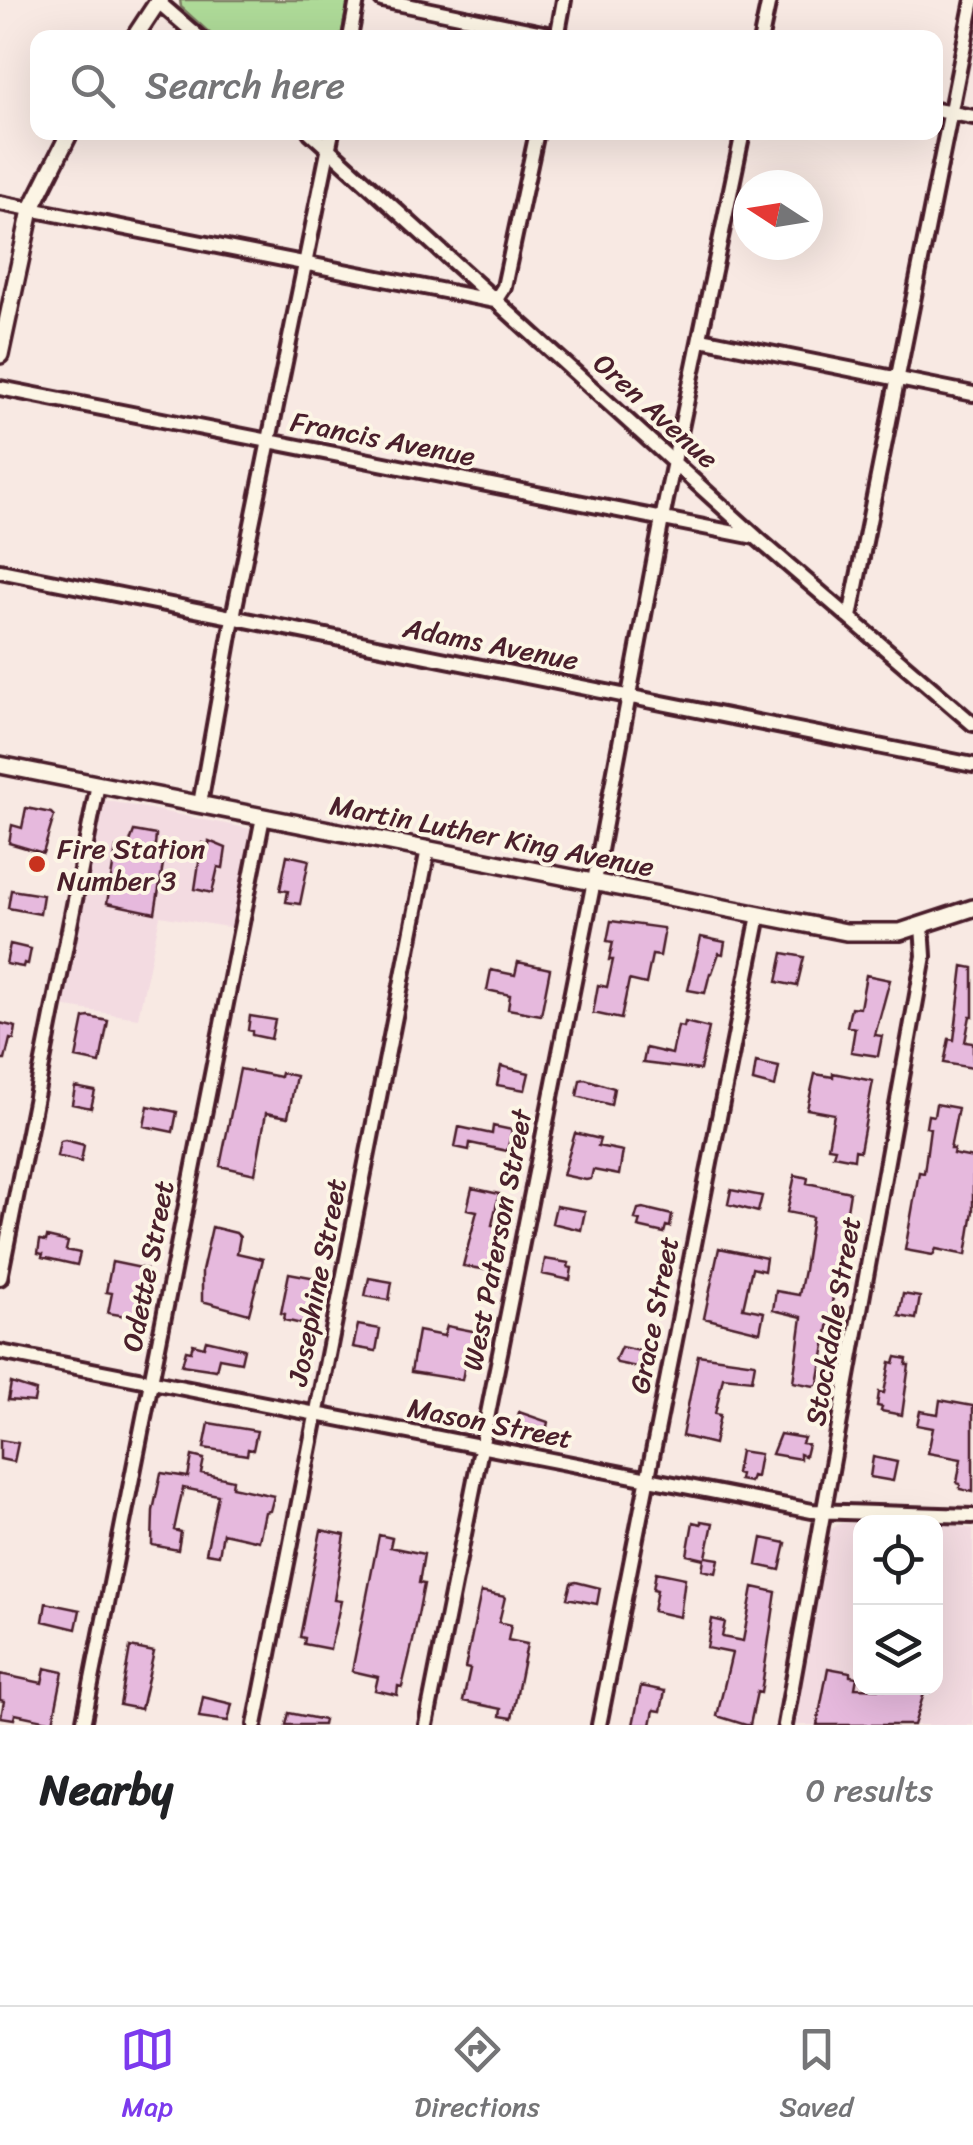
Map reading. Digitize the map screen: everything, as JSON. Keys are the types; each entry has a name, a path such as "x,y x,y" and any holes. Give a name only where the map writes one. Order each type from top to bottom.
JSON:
{"street":[{"path":"139,30 158,0 191,30"},
{"path":"351,30 357,0"},
{"path":"382,0 526,30"},
{"path":"561,30 564,0"},
{"path":"763,30 769,0"},
{"path":"850,617 973,0"},
{"path":"943,112 973,118"},
{"path":"0,355 31,210 66,140"},
{"name":"Oren Avenue","path":"319,140 757,538 973,724"},
{"path":"200,804 233,619 331,140"},
{"path":"0,203 495,301 504,286 535,140"},
{"name":"West Paterson Street","path":"426,1725 662,519 741,140"},
{"path":"701,339 973,394"},
{"name":"Francis Avenue","path":"0,388 757,538"},
{"name":"Adams Avenue","path":"0,571 973,765"},
{"name":"Martin Luther King Avenue","path":"0,765 868,934 892,934 973,908"},
{"path":"0,1278 98,784"},
{"name":"Odette Street","path":"83,1725 263,817"},
{"name":"Josephine Street","path":"256,1725 428,849"},
{"name":"Grace Street","path":"599,1725 759,914"},
{"name":"Stockdale Street","path":"784,1725 922,968 926,943 922,926"},
{"name":"Mason Street","path":"0,1352 823,1512 973,1516"}],"shaded area":[{"path":"104,800 251,829 234,928 160,916 138,1018 60,1006"},
{"path":"841,1523 853,1523 853,1695 943,1695 943,1524 973,1529 973,1725 794,1725 830,1530"}],"green space":[{"path":"180,0 348,0 342,30 206,30 181,7"}],"building":[{"path":"26,808 54,816 43,853 9,843 12,825 22,828"},
{"path":"134,831 156,835 154,856 164,858 155,913 107,903 116,848 127,850"},
{"path":"209,841 226,848 223,868 218,867 212,893 195,889 202,843 209,845"},
{"path":"287,855 309,860 300,904 286,902 288,891 280,890"},
{"path":"11,890 43,895 40,914 8,908"},
{"path":"611,921 663,928 664,934 660,956 652,955 646,984 629,980 621,1019 593,1013 598,985 607,987 613,960 609,960 613,942 607,941"},
{"path":"701,937 725,942 705,993 688,990"},
{"path":"10,944 31,949 28,964 6,964"},
{"path":"783,953 804,957 797,986 777,982"},
{"path":"518,962 550,969 541,1015 508,1009 510,995 487,990 491,970 515,975"},
{"path":"963,966 973,968 973,1016 965,1042 973,1043 973,1068 944,1063 949,1039 954,1040"},
{"path":"866,975 890,980 875,1035 882,1036 878,1056 851,1052 855,1028 847,1026 851,1007 860,1008"},
{"path":"250,1016 275,1020 271,1039 252,1035 248,1030"},
{"path":"84,1018 108,1021 100,1063 76,1058"},
{"path":"685,1022 709,1028 700,1070 643,1063 646,1048 672,1054 678,1026 684,1027"},
{"path":"0,1023 16,1027 5,1060 0,1060"},
{"path":"756,1062 779,1067 775,1087 753,1081"},
{"path":"501,1066 529,1073 525,1090 497,1085"},
{"path":"240,1069 296,1076 288,1117 266,1113 255,1174 220,1166"},
{"path":"833,1073 873,1081 860,1151 855,1150 854,1159 833,1155 835,1148 828,1147 834,1114 807,1109 815,1074 833,1077"},
{"path":"580,1080 614,1088 611,1105 577,1096"},
{"path":"75,1087 95,1091 91,1108 72,1104"},
{"path":"936,1104 958,1108 950,1149 954,1149 953,1154 973,1158 973,1211 966,1255 936,1249 933,1255 905,1250 919,1172 924,1173 928,1115 934,1116"},
{"path":"148,1106 177,1112 173,1132 144,1126"},
{"path":"493,1126 512,1130 507,1151 470,1143 469,1150 455,1147 459,1127 492,1134"},
{"path":"575,1133 600,1139 598,1146 623,1151 619,1175 593,1170 591,1179 586,1180 563,1175"},
{"path":"60,1141 84,1145 81,1162 57,1156"},
{"path":"795,1175 808,1178 807,1183 850,1192 818,1384 814,1386 793,1382 802,1317 773,1310 776,1291 799,1295 804,1270 812,1217 787,1212"},
{"path":"472,1188 499,1194 492,1225 498,1226 489,1270 463,1266 477,1211 467,1209"},
{"path":"731,1190 762,1196 758,1212 728,1204"},
{"path":"556,1206 585,1211 581,1230 552,1223"},
{"path":"638,1209 672,1215 670,1227 666,1226 664,1233 638,1227 640,1220 635,1219"},
{"path":"212,1227 240,1237 237,1253 263,1259 249,1314 202,1301 202,1271"},
{"path":"47,1237 68,1242 66,1250 80,1253 77,1265 42,1257 38,1253 40,1240 46,1241"},
{"path":"719,1248 766,1258 764,1271 752,1268 743,1308 764,1312 760,1332 704,1318"},
{"path":"545,1259 569,1263 570,1280 542,1274"},
{"path":"112,1262 146,1269 138,1318 108,1313 112,1293 106,1292"},
{"path":"289,1273 316,1278 306,1325 284,1320 285,1314 281,1313"},
{"path":"369,1278 392,1282 389,1300 365,1296"},
{"path":"903,1294 920,1297 916,1319 899,1316"},
{"path":"358,1325 380,1329 376,1351 353,1347"},
{"path":"447,1326 478,1332 474,1350 468,1349 462,1380 411,1372 418,1331 444,1336"},
{"path":"206,1340 244,1349 241,1362 219,1358 216,1370 182,1365 186,1350 191,1351 193,1344 204,1347"},
{"path":"621,1347 645,1352 642,1368 617,1363"},
{"path":"698,1355 755,1363 752,1380 723,1377 715,1414 720,1415 714,1444 682,1436"},
{"path":"896,1357 907,1359 909,1365 902,1415 881,1411 882,1407 877,1406 879,1392 884,1393 890,1362 894,1363"},
{"path":"11,1383 36,1391 34,1402 8,1400"},
{"path":"940,1400 973,1406 973,1492 960,1489 957,1483 961,1459 928,1453 933,1428 917,1425 920,1411 938,1414"},
{"path":"519,1412 548,1422 545,1436 515,1430"},
{"path":"209,1423 257,1431 253,1450 248,1449 247,1455 204,1448"},
{"path":"780,1434 804,1438 802,1443 808,1444 805,1456 800,1454 800,1459 772,1454"},
{"path":"0,1440 18,1443 14,1462 0,1459"},
{"path":"740,1451 760,1454 756,1477 752,1476 750,1482 739,1480 740,1474 736,1473"},
{"path":"192,1456 204,1459 201,1473 233,1480 232,1487 274,1496 270,1511 265,1512 259,1541 223,1533 219,1555 206,1553 218,1495 183,1488 174,1530 181,1532 178,1550 152,1545 153,1511 161,1473 188,1477"},
{"path":"873,1457 897,1462 893,1481 870,1477"},
{"path":"693,1522 713,1523 706,1557 719,1559 716,1573 702,1570 704,1559 687,1555"},
{"path":"321,1530 345,1535 334,1600 341,1601 330,1649 304,1644 305,1638 300,1637"},
{"path":"379,1535 392,1538 390,1547 424,1554 419,1583 424,1584 397,1695 375,1690 378,1677 352,1671"},
{"path":"762,1538 786,1543 780,1570 757,1565"},
{"path":"656,1572 685,1578 680,1617 653,1611"},
{"path":"571,1583 600,1588 597,1604 567,1598"},
{"path":"753,1587 776,1592 761,1693 757,1692 750,1725 746,1725 717,1716 732,1653 707,1648 712,1619 725,1622 722,1637 743,1641"},
{"path":"481,1592 505,1597 499,1622 511,1625 508,1640 527,1644 512,1718 500,1716 501,1709 463,1701 470,1669 465,1668"},
{"path":"46,1603 80,1610 76,1629 43,1621"},
{"path":"130,1647 154,1652 141,1709 120,1705"},
{"path":"45,1668 63,1672 53,1722 15,1714 14,1719 1,1717 4,1701 0,1700 0,1674 42,1683"},
{"path":"828,1668 850,1672 853,1695 923,1695 914,1725 817,1725"},
{"path":"641,1686 665,1691 661,1711 654,1710 651,1725 633,1725"},
{"path":"203,1697 232,1704 228,1721 199,1717"},
{"path":"289,1713 324,1720 323,1725 286,1725"}],"place":[{"name":"Fire Station Number 3","path":"37,864"}]}
